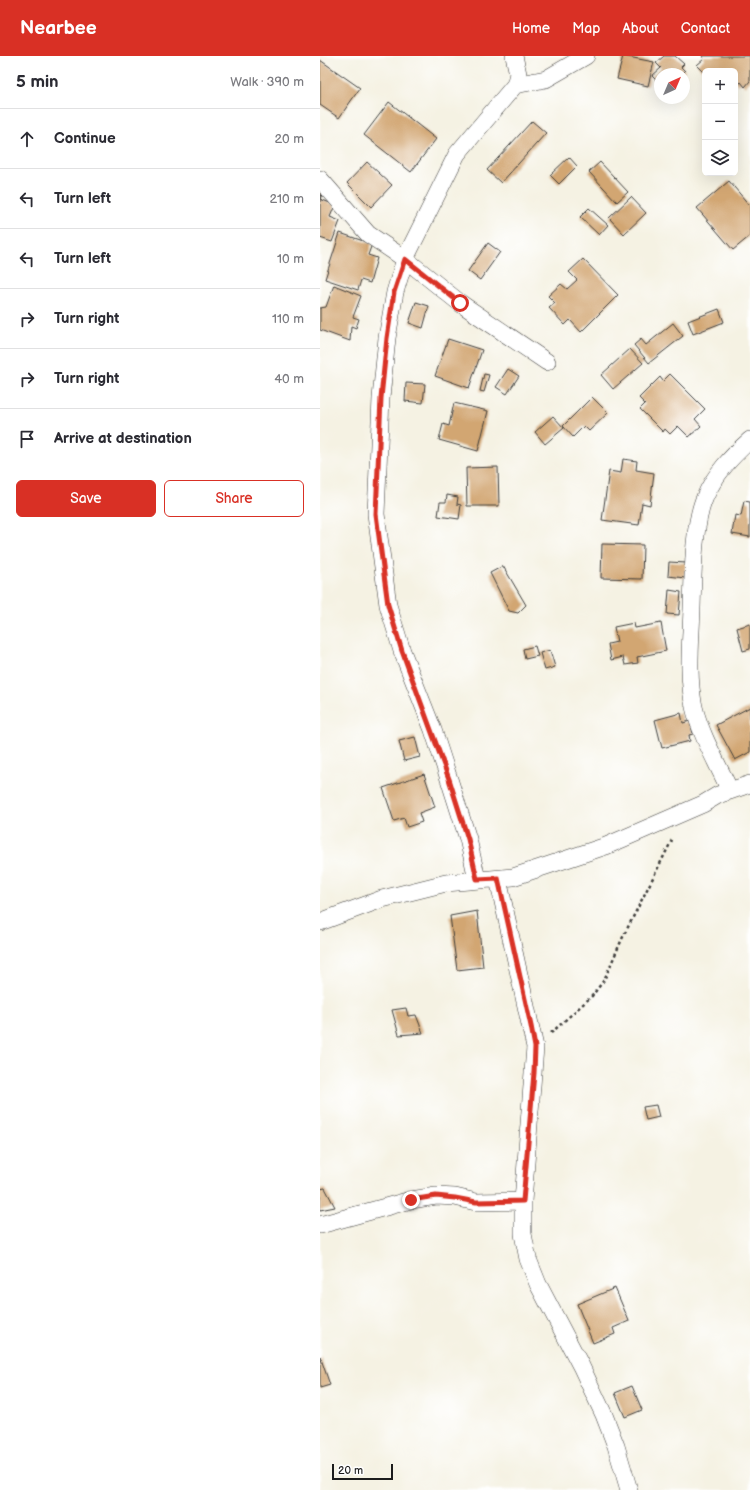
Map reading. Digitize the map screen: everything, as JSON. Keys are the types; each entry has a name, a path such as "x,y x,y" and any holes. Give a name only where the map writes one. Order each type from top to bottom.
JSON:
{"street":[{"path":"477,879 468,839 449,779 402,651 388,605 376,514 381,398 387,338 394,292 405,259 457,154 515,85 518,74 514,56"},
{"path":"515,85 546,79 586,56"},
{"path":"320,179 368,234 405,259 460,303 547,362"},
{"path":"730,791 694,708 690,648 693,569 697,530 704,498 716,475 750,440"},
{"path":"320,922 382,900 446,883 477,879 513,877 606,846 730,791 750,784"},
{"path":"498,878 535,1047 523,1201 524,1234 528,1259 538,1284 581,1366 604,1415 616,1446 629,1490"},
{"path":"320,1225 411,1200 436,1196 476,1202 523,1201"}],"path":[{"path":"535,1047 568,1020 592,996 604,980 622,939 687,811"}],"building":[{"path":"623,56 654,62 648,86 617,79"},
{"path":"664,56 675,56 684,64 681,67 682,68 661,68 656,63"},
{"path":"702,56 750,56 750,81 745,87 741,82 738,85 738,68 702,68 702,70 697,65 704,59"},
{"path":"320,60 360,88 339,118 320,105"},
{"path":"389,102 436,139 411,172 364,135"},
{"path":"532,121 546,133 501,183 487,170"},
{"path":"569,157 577,166 559,184 550,175"},
{"path":"367,162 392,185 371,207 347,183"},
{"path":"600,162 628,192 617,202 589,172"},
{"path":"729,181 750,206 750,236 733,250 697,208"},
{"path":"320,190 323,192 320,199"},
{"path":"631,197 646,213 624,234 609,218"},
{"path":"320,199 335,205 330,217 340,221 332,242 320,238"},
{"path":"589,208 608,225 599,235 580,217"},
{"path":"340,233 372,244 368,255 377,258 370,283 361,280 358,290 325,279"},
{"path":"488,243 500,252 480,280 468,271"},
{"path":"583,259 618,295 581,332 570,320 565,325 549,308 555,303 548,296 561,284 567,289 577,280 569,272"},
{"path":"334,285 361,296 353,317 359,319 356,328 351,326 350,341 320,330 320,308 326,307"},
{"path":"416,302 429,306 423,328 409,323"},
{"path":"719,309 724,322 693,334 688,321"},
{"path":"673,323 683,336 649,363 634,345 641,339 646,345"},
{"path":"448,339 482,350 469,388 435,376"},
{"path":"630,349 643,363 613,389 601,375"},
{"path":"508,369 519,376 507,394 496,387"},
{"path":"484,374 489,375 484,392 480,391"},
{"path":"670,374 705,409 695,419 701,426 689,437 678,426 670,434 665,429 663,432 640,409 645,404 639,398 660,377 663,381"},
{"path":"406,383 425,384 423,403 405,401"},
{"path":"592,397 608,413 589,431 584,426 573,437 563,426"},
{"path":"454,403 488,411 478,451 439,440 443,424 449,426"},
{"path":"553,416 564,428 545,444 535,432"},
{"path":"623,459 637,461 636,470 654,473 650,505 642,503 639,525 602,520 609,471 621,473"},
{"path":"498,467 499,506 467,506 466,468"},
{"path":"447,495 458,497 457,504 461,505 459,519 438,516 440,502 446,502"},
{"path":"744,501 750,502 750,537 732,534 735,515 741,516"},
{"path":"602,544 643,545 642,579 601,578"},
{"path":"669,562 686,563 685,578 668,576"},
{"path":"503,566 526,605 518,613 509,611 490,573"},
{"path":"669,590 681,592 679,615 667,614"},
{"path":"634,623 635,628 661,623 666,651 637,657 638,663 625,665 623,657 611,660 608,644 617,642 614,627"},
{"path":"750,624 750,649 743,651 737,628"},
{"path":"535,646 538,656 525,659 523,649"},
{"path":"550,650 555,667 545,670 540,653"},
{"path":"750,707 750,752 735,760 716,725"},
{"path":"681,713 683,723 690,721 693,734 689,735 690,741 662,748 655,720"},
{"path":"415,737 420,757 404,761 399,741"},
{"path":"424,774 435,807 419,813 422,822 407,827 404,818 394,821 383,788"},
{"path":"477,911 483,967 457,970 450,916"},
{"path":"406,1008 408,1016 416,1015 423,1033 399,1035 392,1010"},
{"path":"656,1105 659,1117 646,1120 643,1107"},
{"path":"325,1188 335,1207 320,1210 320,1189"},
{"path":"615,1288 629,1321 613,1328 615,1334 593,1343 577,1304"},
{"path":"320,1356 330,1385 320,1388"},
{"path":"632,1386 642,1410 625,1417 615,1393"}],"route":[{"path":"411,1200 436,1196 476,1202 511,1203 523,1201 534,1073 535,1047 498,878 477,879 468,839 449,779 433,730 402,651 388,605 376,514 381,398 387,338 394,292 405,259 460,303"}]}
